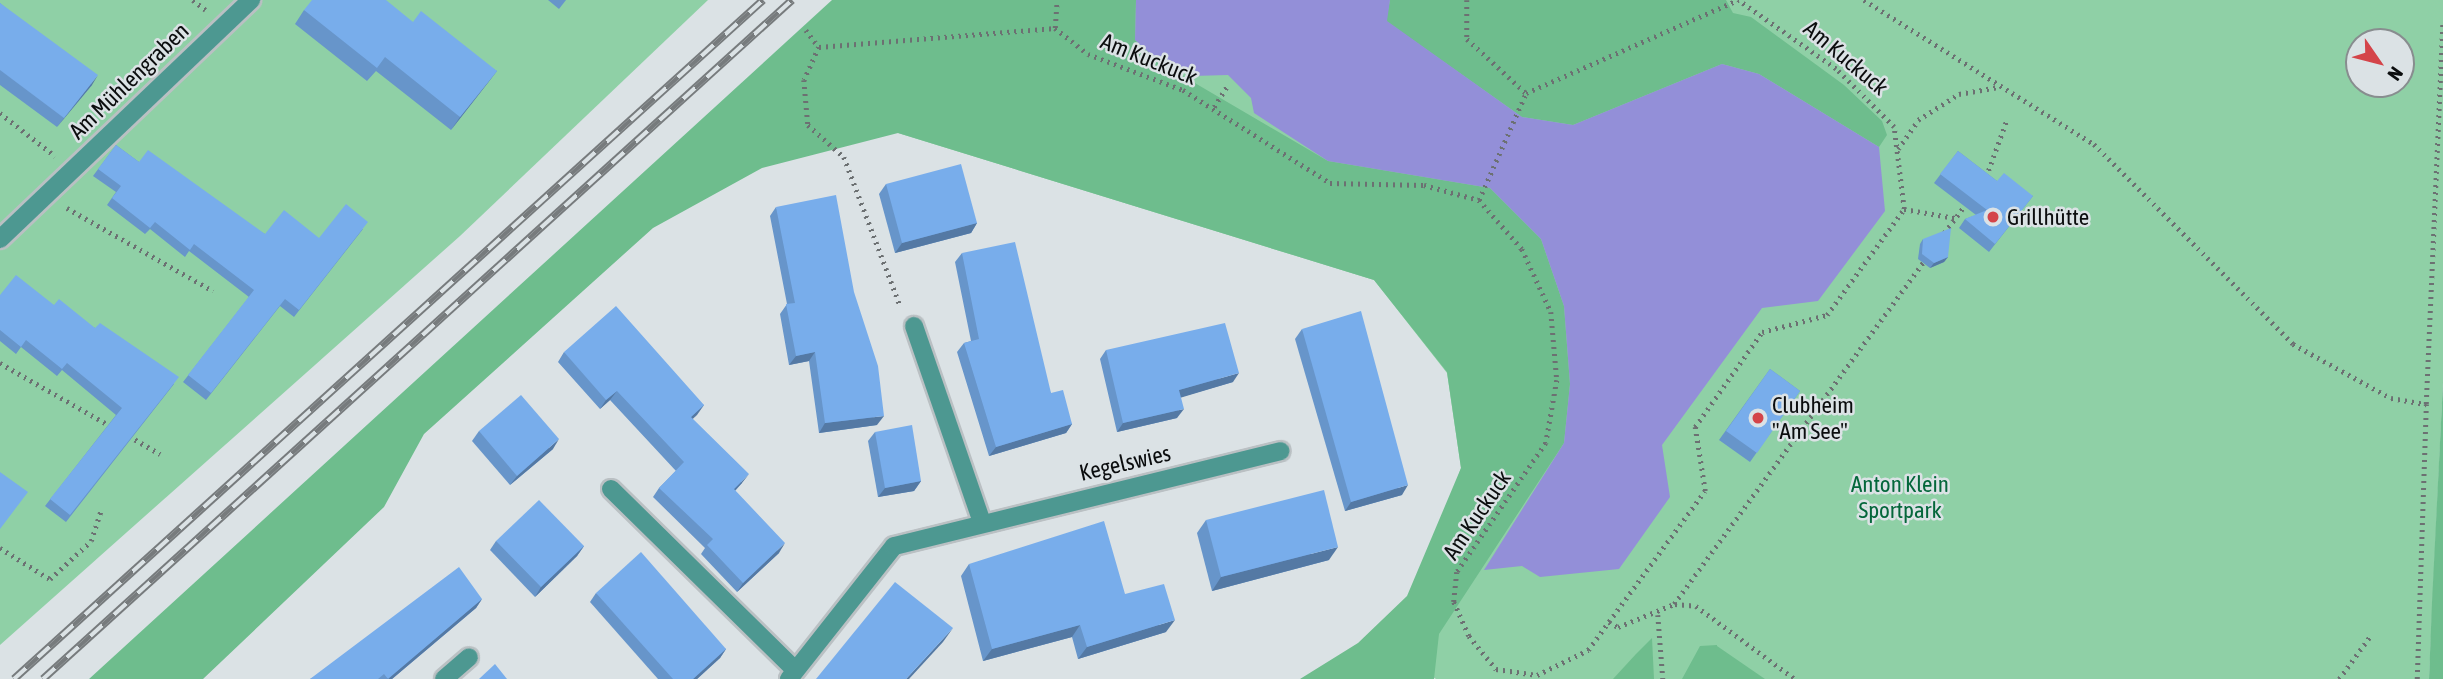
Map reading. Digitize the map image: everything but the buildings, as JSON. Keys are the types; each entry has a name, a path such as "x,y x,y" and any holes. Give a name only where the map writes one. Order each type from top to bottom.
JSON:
{"street":[{"name":"Am Mühlengraben","path":"0,239 251,0"},
{"path":"914,326 982,522"},
{"name":"Kegelswies","path":"611,489 792,675 894,546 982,522 1280,451"},
{"path":"444,679 469,657"}],"path":[{"path":"820,47 1055,29 1057,0"},
{"path":"1466,0 1467,39 1527,93"},
{"path":"1479,200 1527,93 1738,0"},
{"name":"Am Kuckuck","path":"1055,29 1088,54 1214,107 1330,183 1424,185 1479,200 1522,249 1551,312 1557,380 1546,443 1457,572 1454,602 1469,636 1496,669 1537,675 1588,650 1705,491 1695,427 1754,342 1762,332 1827,315 1904,209 1894,127 1874,101 1738,0"},
{"path":"1864,0 1998,87 2094,144 2293,344 2391,398 2426,404"},
{"path":"2417,679 2443,22"},
{"path":"806,30 820,47"},
{"path":"820,47 804,80 808,125 844,157 888,287 914,326"},
{"path":"1214,107 1228,85"},
{"path":"1897,150 1918,120 1959,94 1998,87"},
{"name":"Am Mühlengraben","path":"0,113 72,170"},
{"path":"1978,188 1993,169 2007,119"},
{"path":"45,196 213,291"},
{"path":"1940,239 1970,198"},
{"path":"1904,209 1955,218"},
{"path":"1609,622 1618,626 1658,615 1674,604 1932,250"},
{"path":"0,363 160,454"},
{"path":"0,548 50,579 91,541 101,511"},
{"path":"1674,604 1696,606 1796,679"},
{"path":"1658,615 1663,679"},
{"path":"2339,679 2371,635"}],"green space":[{"path":"0,0 708,0 460,236 0,645"},
{"path":"832,0 1136,0 1135,40 1159,62 1328,161 1490,188 1541,239 1564,306 1570,384 1564,443 1439,634 1434,679 1300,679 1358,643 1407,596 1461,468 1447,372 1374,280 898,133 762,168 653,228 424,434 384,507 203,679 89,679"},
{"name":"Anton Klein Sportpark","path":"1028,0 2443,0 2443,382 2429,679 1436,679 1396,653 1461,468 1447,373 1374,280 898,133"},
{"path":"1390,0 1726,0 1733,13 1751,17 1844,85 1882,121 1887,135 1879,147 1759,74 1722,64 1573,125 1522,117 1386,21"},
{"path":"2443,382 2443,679 2429,679 2432,602"},
{"path":"1652,638 1654,679 1613,679 1636,654"},
{"path":"1717,645 1765,679 1682,679 1700,646"}],"shaded area":[{"path":"1136,0 1390,0 1387,21 1522,117 1573,125 1722,64 1759,74 1879,147 1885,211 1818,301 1762,308 1662,445 1670,497 1619,569 1540,577 1522,566 1484,570 1564,443 1570,384 1564,306 1541,239 1490,188 1328,161 1254,113 1251,98 1228,75 1193,76 1159,62 1135,40"}],"railway":[{"path":"14,679 763,0"},
{"path":"43,679 792,0"}],"place":[{"name":"Grillhütte","path":"1993,217"},
{"name":"Clubheim \"Am See\"","path":"1758,418"}]}
